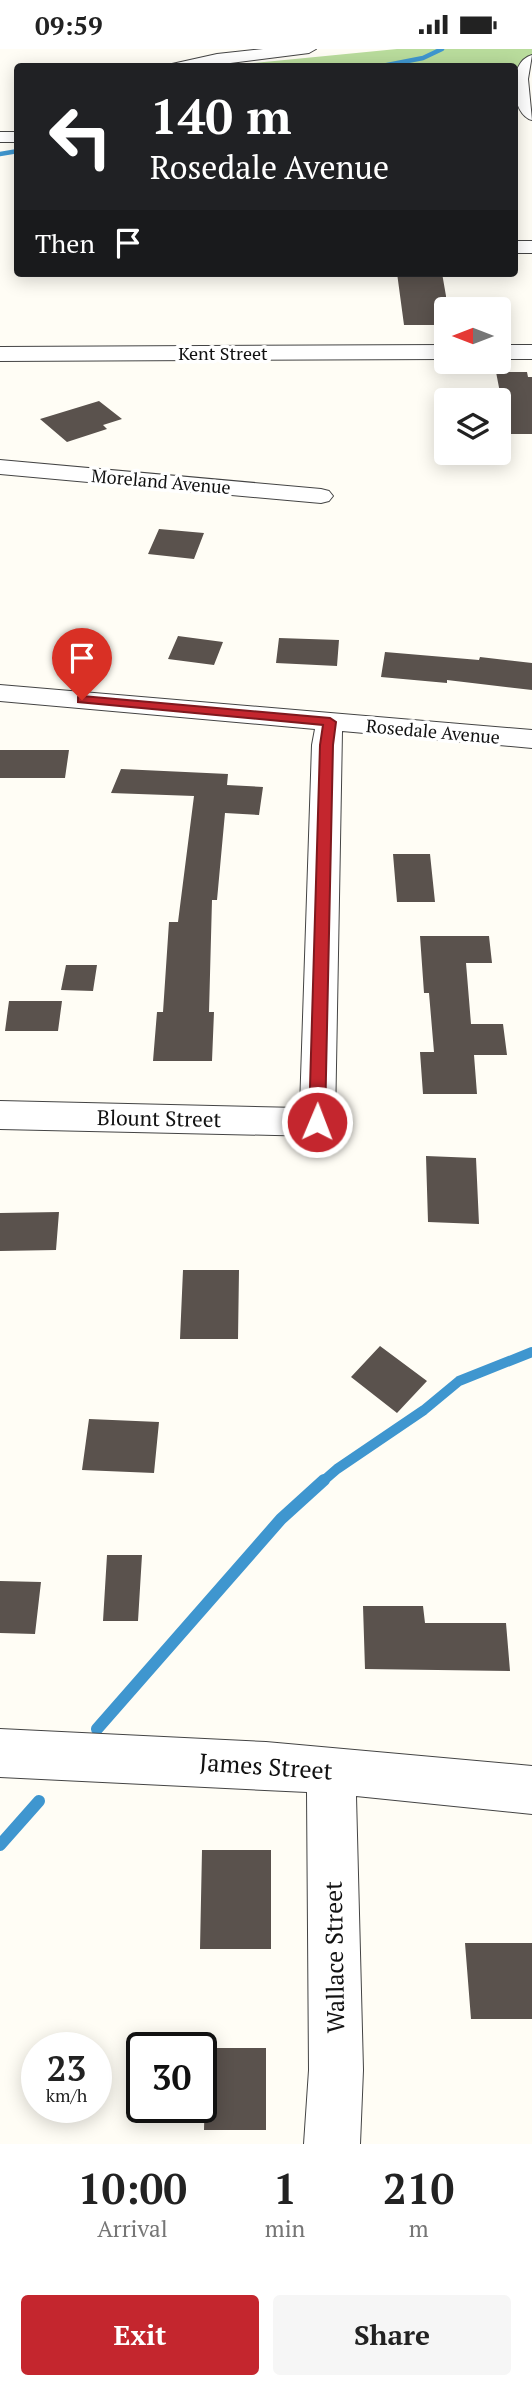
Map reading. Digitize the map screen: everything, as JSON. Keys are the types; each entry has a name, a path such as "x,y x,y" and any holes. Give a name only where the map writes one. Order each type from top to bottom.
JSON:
{"street":[{"path":"195,63 217,58 309,49"},
{"path":"529,124 520,81 522,70 532,60"},
{"name":"Kent Street","path":"0,354 434,352"},
{"path":"511,352 532,352"},
{"name":"Moreland Avenue","path":"0,467 321,496"},
{"name":"Rosedale Avenue","path":"0,693 532,739"},
{"name":"Blount Street","path":"0,1115 317,1122 326,745 330,722"},
{"name":"James Street","path":"0,1753 238,1763 532,1790"},
{"name":"Wallace Street","path":"331,1770 336,2070 332,2144"}],"green space":[{"path":"397,49 532,49 532,56 518,68 518,63 253,63"}],"building":[{"path":"398,277 443,277 446,297 434,297 434,325 404,325"},
{"path":"527,372 528,377 532,377 532,434 511,434 511,388 499,388 497,375"},
{"path":"99,401 122,419 103,425 107,429 67,442 40,419"},
{"path":"159,529 204,533 194,559 148,554"},
{"path":"178,636 223,642 214,665 168,659"},
{"path":"279,638 339,640 337,666 276,663"},
{"path":"385,652 479,660 480,657 532,663 532,690 447,680 447,683 381,677"},
{"path":"0,750 69,750 65,778 0,778"},
{"path":"121,769 228,774 227,785 263,787 259,815 225,813 217,900 212,900 209,1012 214,1012 212,1061 153,1061 157,1012 163,1012 169,922 178,922 194,796 111,793"},
{"path":"393,854 430,854 435,902 397,902"},
{"path":"420,936 489,936 492,963 466,963 471,1024 503,1024 507,1055 474,1055 477,1094 423,1094 420,1052 434,1052 429,993 424,993"},
{"path":"66,965 97,965 93,991 61,990"},
{"path":"9,1001 62,1001 58,1031 5,1031"},
{"path":"426,1156 476,1158 479,1224 428,1222"},
{"path":"59,1212 56,1250 0,1251 0,1213"},
{"path":"183,1270 239,1270 238,1339 180,1339"},
{"path":"380,1346 427,1381 397,1413 351,1377"},
{"path":"89,1419 159,1422 154,1473 82,1470"},
{"path":"107,1555 142,1555 138,1621 103,1621"},
{"path":"0,1581 41,1582 35,1634 0,1633"},
{"path":"363,1606 423,1606 425,1623 506,1623 510,1671 365,1669"},
{"path":"202,1850 271,1850 271,1949 200,1949"},
{"path":"465,1943 532,1943 532,2019 471,2019"},
{"path":"217,2048 266,2048 266,2130 204,2130 204,2123 217,2123"}],"waterway":[{"path":"397,63 423,58 442,49"},
{"path":"0,154 14,152"},
{"path":"322,1482 424,1410 459,1381 532,1352"},
{"path":"97,1729 281,1519 324,1480"},
{"path":"0,1845 39,1801"}],"route":[{"path":"82,700 330,722 326,745 317,1122"}]}
